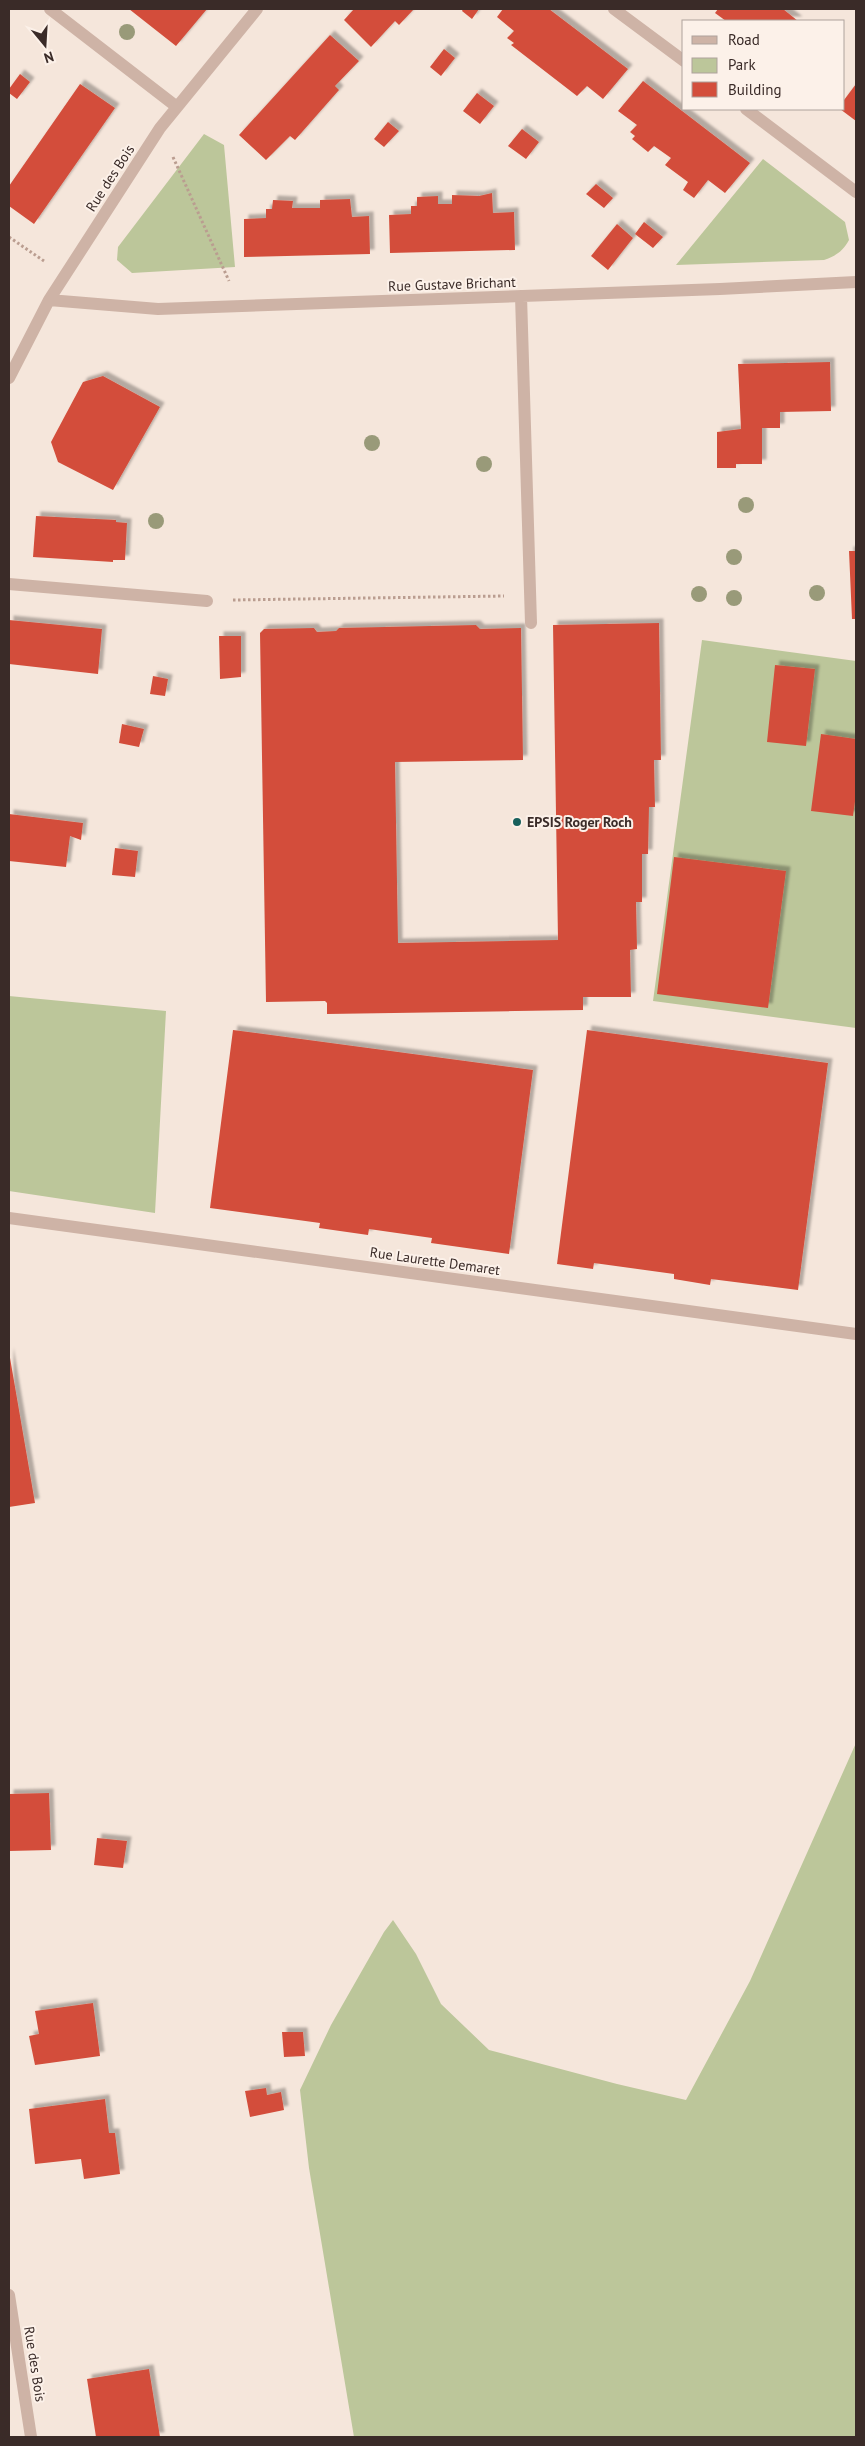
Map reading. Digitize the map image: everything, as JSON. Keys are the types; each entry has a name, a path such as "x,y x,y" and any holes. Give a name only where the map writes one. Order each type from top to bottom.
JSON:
{"street":[{"path":"50,9 177,107"},
{"name":"Rue des Bois","path":"9,378 49,300 160,128 257,9"},
{"path":"614,9 682,60"},
{"path":"747,110 856,192"},
{"name":"Rue Gustave Brichant","path":"49,300 158,309 856,282"},
{"path":"521,296 531,623"},
{"path":"9,584 207,601"},
{"name":"Rue Laurette Demaret","path":"9,1218 856,1334"},
{"name":"Rue des Bois","path":"9,2295 31,2437"}],"path":[{"path":"160,128 240,307"},
{"path":"9,237 65,275"},
{"path":"207,601 530,595"}],"green space":[{"path":"204,134 224,145 235,267 132,273 117,260 118,247"},
{"path":"763,159 845,222 849,240 842,250 824,260 676,265"},
{"path":"702,640 856,661 856,1028 653,1001"},
{"path":"9,996 166,1011 155,1213 9,1191"},
{"path":"856,1743 856,2437 354,2437 309,2168 300,2090 331,2025 384,1932 393,1920 416,1954 441,2004 489,2050 686,2100 750,1981"}],"building":[{"path":"129,9 207,9 176,46"},
{"path":"354,9 414,9 399,25 395,21 371,47 344,20"},
{"path":"463,9 479,9 472,19 462,11"},
{"path":"503,9 549,9 628,69 603,99 587,86 577,96 511,45 514,43 507,38 514,31 497,17"},
{"path":"718,9 783,9 797,20 725,20 715,13"},
{"path":"330,35 359,61 335,86 339,90 295,140 290,136 266,160 239,135"},
{"path":"444,49 455,58 441,76 430,67"},
{"path":"20,74 30,82 17,99 9,93 9,89"},
{"path":"643,81 750,163 725,193 708,180 694,198 683,190 688,182 665,165 671,158 654,146 648,152 632,139 635,136 630,132 637,125 618,111"},
{"path":"80,84 115,108 34,224 9,206 9,186"},
{"path":"856,84 856,121 841,110 845,110 845,99"},
{"path":"477,93 494,106 480,124 463,111"},
{"path":"388,122 399,131 384,147 374,139"},
{"path":"522,129 539,142 526,159 508,146"},
{"path":"596,184 613,198 604,208 586,194"},
{"path":"492,193 493,213 514,212 515,250 390,253 389,215 411,214 411,206 417,206 417,197 438,196 438,204 452,204 452,195 479,196"},
{"path":"350,199 352,217 369,216 370,254 244,257 244,219 266,218 266,209 272,209 273,200 293,201 292,208 320,208 320,200"},
{"path":"644,222 663,237 653,248 635,234"},
{"path":"617,224 633,238 608,270 591,256"},
{"path":"830,362 831,411 780,412 780,428 762,428 762,464 736,464 736,468 717,468 717,432 741,429 738,364"},
{"path":"103,376 160,407 113,490 58,462 51,442 83,382"},
{"path":"36,516 116,520 116,522 127,523 125,560 113,560 113,562 33,557"},
{"path":"849,551 856,551 856,619 852,619"},
{"path":"9,620 102,629 98,674 9,664"},
{"path":"659,623 661,760 654,760 655,807 649,807 648,854 642,854 642,902 636,902 637,949 630,950 631,997 583,997 583,1010 327,1014 327,1003 325,1001 266,1002 260,633 264,629 314,628 317,632 336,631 339,628 476,625 480,629 521,628 523,760 395,762 398,943 558,940 553,625"},
{"path":"219,636 241,636 241,677 220,679"},
{"path":"775,665 815,669 806,746 767,742"},
{"path":"153,676 168,679 165,696 150,694"},
{"path":"122,724 144,729 139,747 119,743"},
{"path":"821,734 856,739 856,794 853,816 811,811"},
{"path":"9,814 83,823 81,840 70,836 66,867 9,861"},
{"path":"115,848 138,851 135,877 112,875"},
{"path":"674,857 786,871 768,1008 657,994"},
{"path":"233,1030 533,1070 509,1254 431,1243 432,1238 369,1229 368,1235 319,1228 320,1223 210,1208"},
{"path":"587,1030 828,1063 798,1290 711,1279 710,1285 674,1279 674,1274 594,1263 593,1269 557,1264"},
{"path":"9,1352 35,1503 9,1507"},
{"path":"49,1793 51,1850 9,1851 9,1794"},
{"path":"97,1838 127,1841 123,1868 94,1865"},
{"path":"93,2003 100,2056 35,2065 29,2036 39,2034 35,2011"},
{"path":"282,2032 303,2032 305,2056 284,2057"},
{"path":"266,2088 267,2095 281,2092 284,2110 250,2117 245,2091"},
{"path":"105,2099 109,2133 115,2133 120,2174 84,2179 81,2159 35,2164 29,2109"},
{"path":"149,2369 160,2437 96,2437 87,2379"}],"place":[{"name":"EPSIS Roger Roch","path":"517,822"}]}
